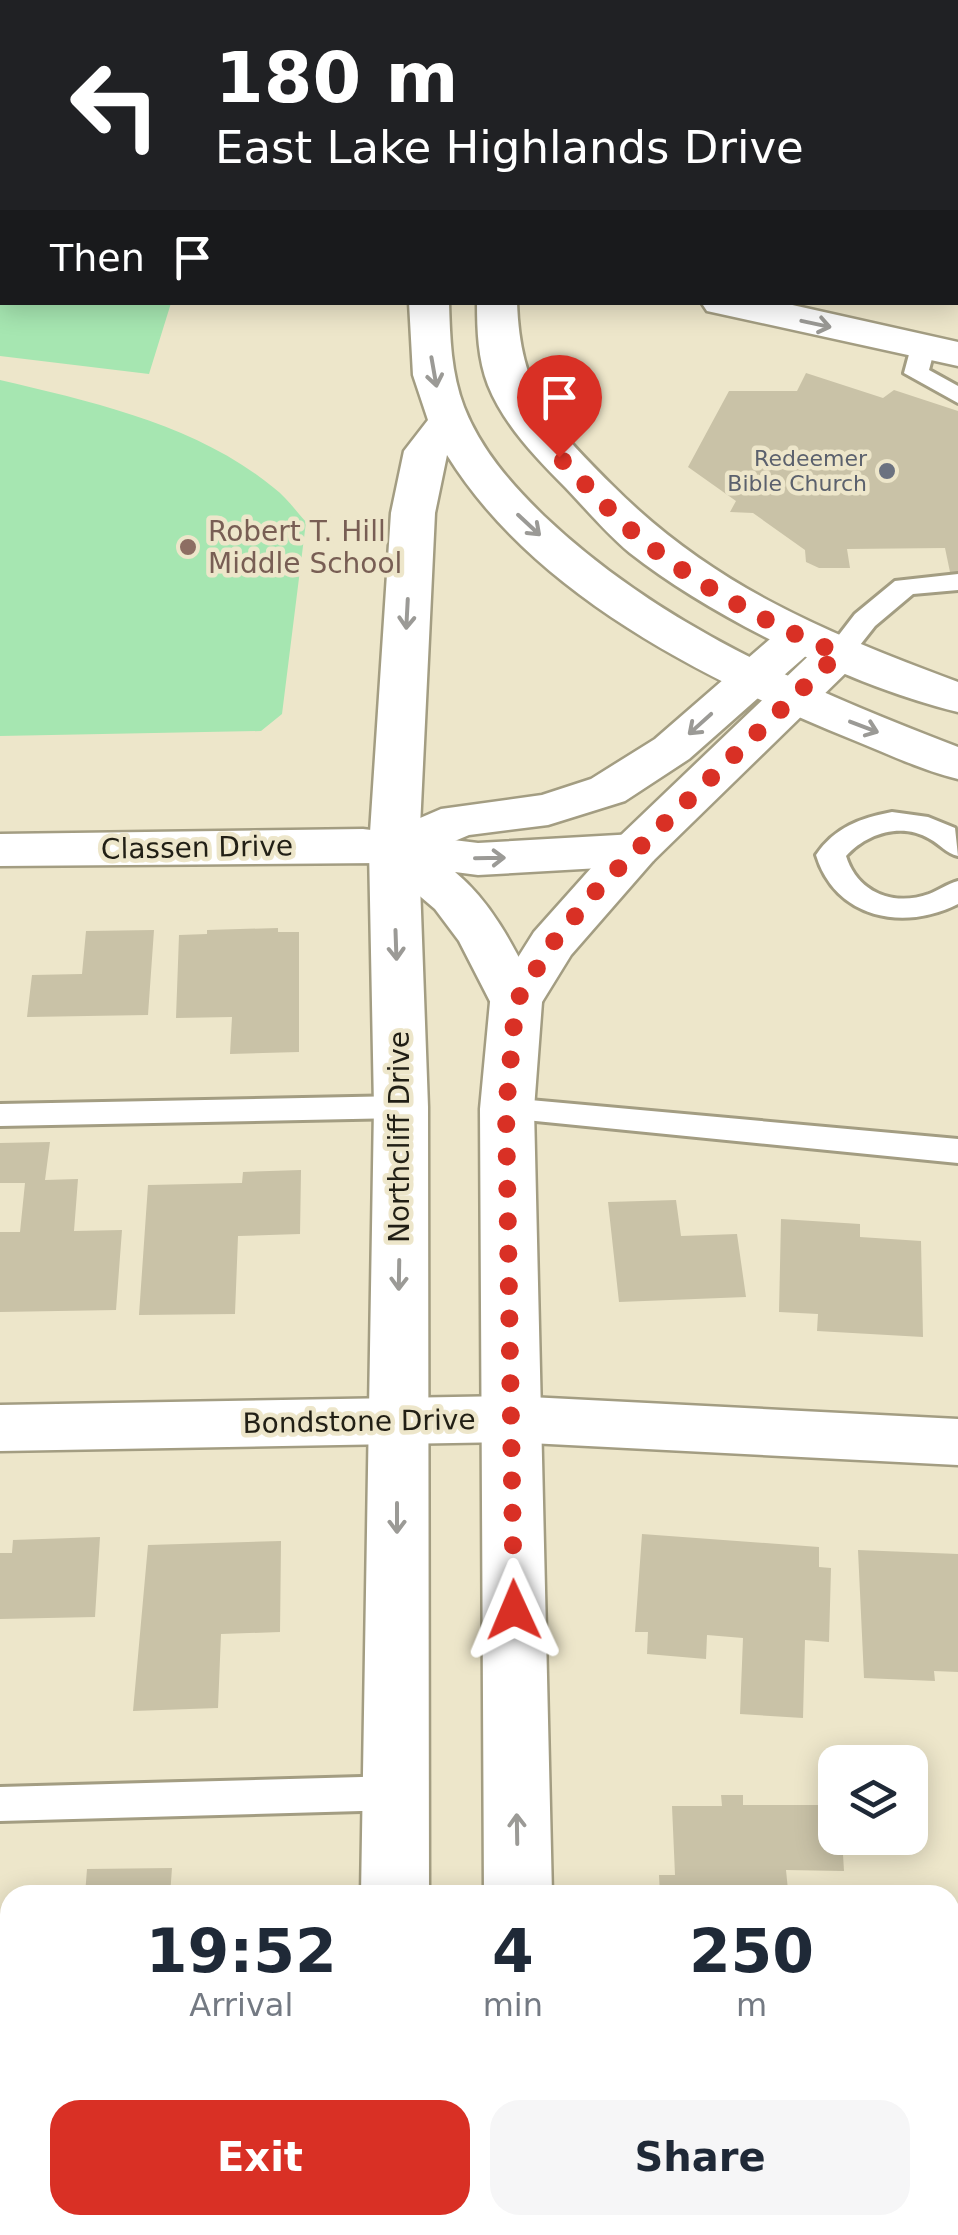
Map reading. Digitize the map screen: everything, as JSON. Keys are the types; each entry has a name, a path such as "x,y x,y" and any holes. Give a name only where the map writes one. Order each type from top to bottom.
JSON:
{"street":[{"path":"429,305 432,378 466,457 508,506 568,562 637,616 769,689 958,764"},
{"path":"496,305 505,377 524,418 646,543 719,592 819,645 958,698"},
{"path":"734,305 940,351"},
{"name":"Northcliff Drive","path":"395,1885 401,1108 394,848 413,513 426,451 449,421"},
{"path":"518,1885 506,1109 516,1002 552,944 769,689 819,645"},
{"path":"516,1002 482,936 453,897 394,848 459,820 548,810 608,790 769,689"},
{"name":"Classen Drive","path":"0,850 364,844 478,859 635,850"},
{"name":"Bondstone Drive","path":"0,1428 510,1420 958,1442"}],"lane":[{"path":"940,351 916,374 958,396"},
{"path":"819,645 865,620 905,587 958,582"},
{"path":"958,846 926,826 896,821 866,824 843,837 831,854 834,875 850,893 875,904 906,909 934,905 958,891"},
{"path":"0,1116 401,1108"},
{"path":"506,1109 958,1151"},
{"path":"0,1804 397,1793"}],"green space":[{"path":"0,305 170,305 149,374 0,356"},
{"path":"0,380 108,407 178,432 244,466 278,492 306,522 282,714 261,731 0,736"}],"building":[{"path":"806,373 883,398 894,390 958,411 958,572 950,572 945,548 847,549 850,568 819,568 806,562 805,550 753,513 730,512 736,501 688,467 729,391 797,391"},
{"path":"278,928 278,932 299,932 299,1052 230,1054 232,1017 176,1018 179,935 207,934 207,930"},
{"path":"154,930 148,1015 27,1017 32,975 82,974 86,931"},
{"path":"50,1142 45,1180 78,1179 74,1231 122,1230 116,1310 0,1312 0,1232 20,1232 25,1183 0,1183 0,1143"},
{"path":"301,1170 300,1234 238,1236 235,1314 139,1315 148,1185 242,1183 243,1172"},
{"path":"676,1200 681,1236 737,1234 746,1297 619,1302 608,1202"},
{"path":"781,1219 860,1224 860,1237 921,1241 923,1337 817,1331 818,1314 779,1312"},
{"path":"642,1534 819,1547 819,1567 831,1568 829,1642 805,1640 803,1718 740,1714 743,1638 707,1635 706,1659 647,1654 648,1632 635,1632"},
{"path":"100,1537 95,1617 0,1619 0,1553 12,1553 13,1540"},
{"path":"281,1541 280,1632 221,1634 218,1708 133,1711 148,1545"},
{"path":"858,1550 958,1554 958,1672 934,1671 935,1681 864,1678"},
{"path":"721,1795 743,1795 743,1805 818,1805 818,1855 843,1855 844,1871 786,1870 788,1885 660,1885 659,1875 675,1875 672,1806 722,1806"},
{"path":"172,1868 171,1885 86,1885 87,1869"}],"place":[{"name":"Redeemer Bible Church","path":"887,471"},
{"name":"Robert T. Hill Middle School","path":"188,547"}],"route":[{"path":"514,1610 506,1109 516,1002 552,944 600,886 839,653 800,637 719,592 646,543 559,457"}]}
